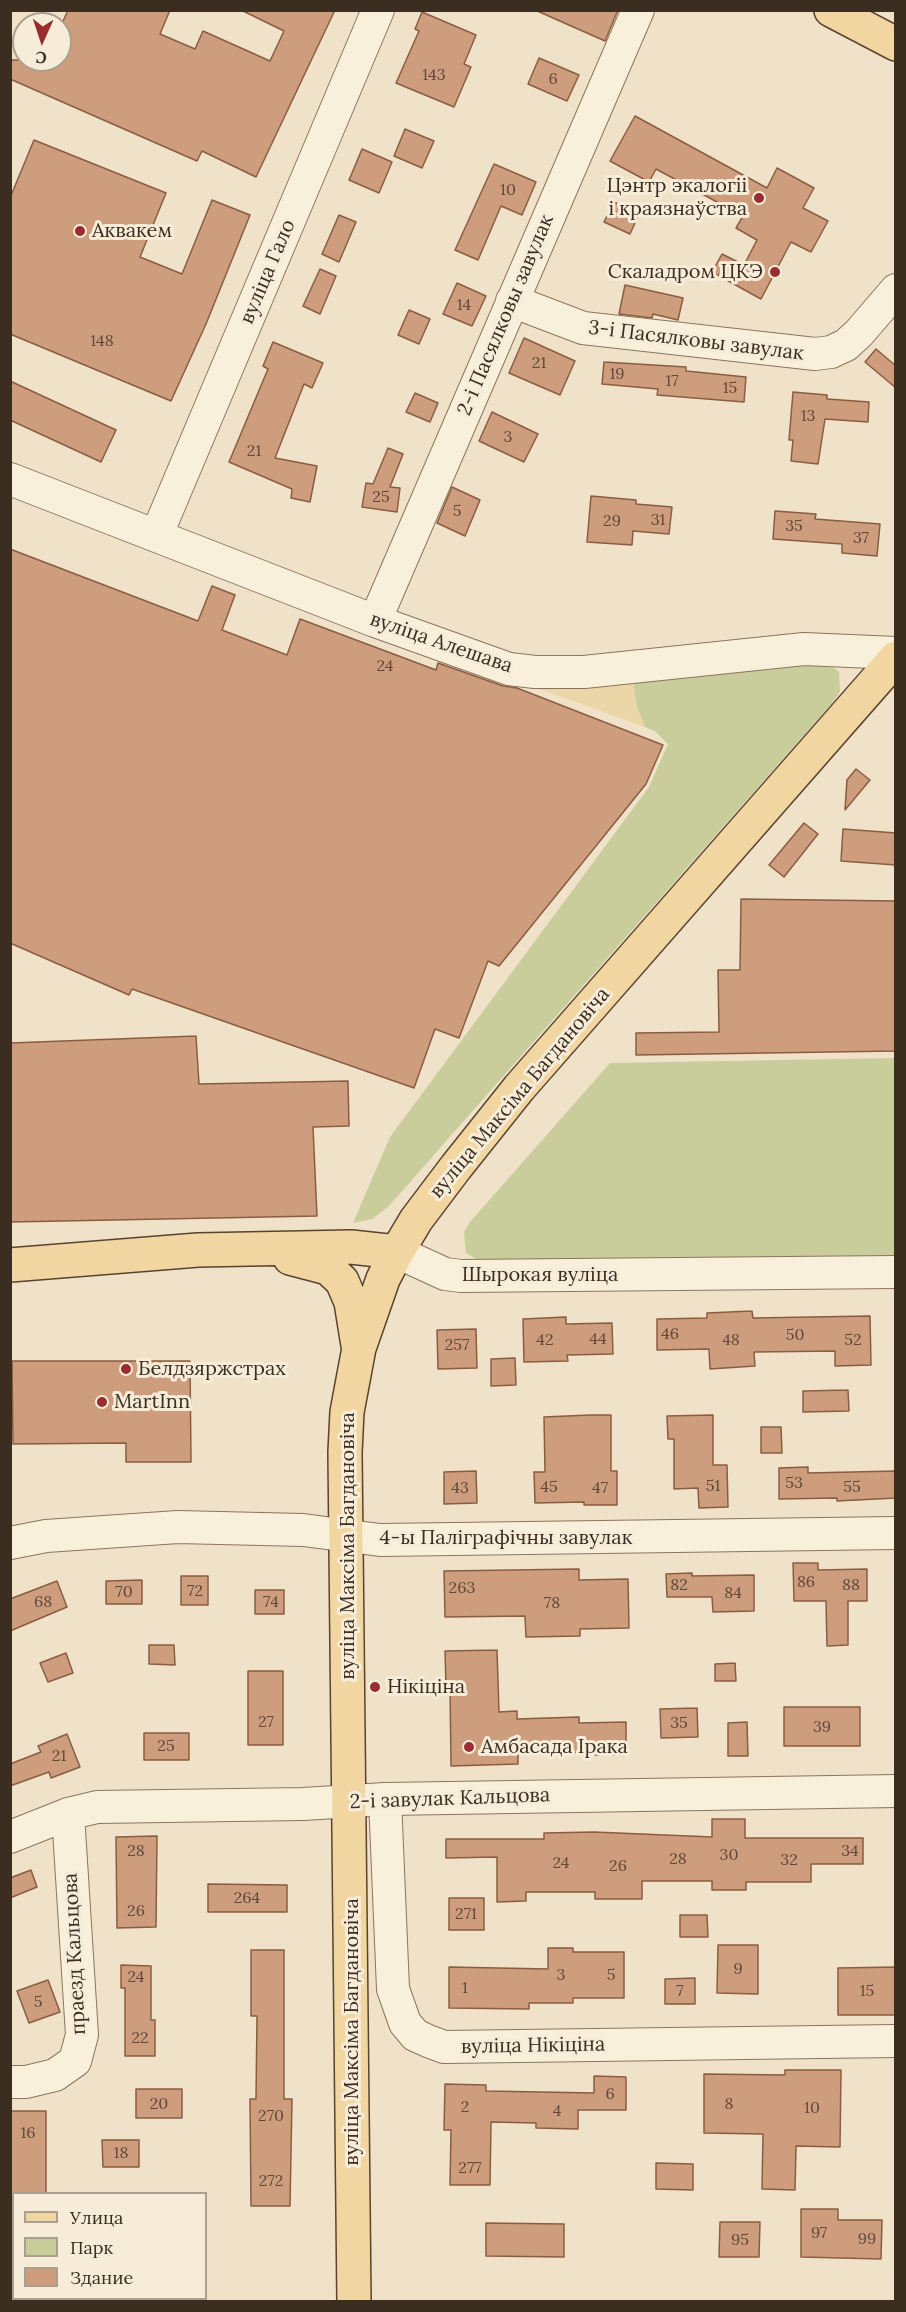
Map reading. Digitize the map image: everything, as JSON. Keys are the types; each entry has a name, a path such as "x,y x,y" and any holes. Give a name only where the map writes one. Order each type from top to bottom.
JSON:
{"main road":[{"path":"850,15 896,44"},
{"name":"вуліца Максіма Багдановіча","path":"354,2301 350,1802 345,1535 347,1412 359,1348 383,1279 436,1194 519,1088 896,658"},
{"name":"Шырокая вуліца","path":"10,1265 198,1250 351,1247 398,1252"},
{"path":"253,1249 328,1268 342,1281 351,1302 359,1348"}],"street":[{"name":"вуліца Гало","path":"158,534 378,10"},
{"name":"2-і Пасялковы завулак","path":"375,621 638,10"},
{"name":"3-і Пасялковы завулак","path":"512,301 583,328 814,354 831,352 846,345 896,290"},
{"name":"вуліца Алешава","path":"10,479 158,534 487,663 536,672 584,672 804,649 896,653"},
{"name":"Шырокая вуліца","path":"398,1252 445,1274 461,1276 896,1272"},
{"name":"4-ы Паліграфічны завулак","path":"10,1543 46,1536 178,1527 303,1530 380,1540 896,1533"},
{"name":"2-і завулак Кальцова","path":"10,1837 68,1814 97,1807 350,1802 385,1799 896,1791"},
{"name":"вуліца Нікіціна","path":"385,1799 393,1989 405,2023 415,2035 444,2047 896,2041"},
{"name":"праезд Кальцова","path":"10,2082 26,2082 55,2075 75,2061 82,2035 68,1814"}],"green space":[{"path":"817,664 831,666 839,672 840,691 834,701 388,1207 372,1219 353,1223 390,1137 649,787 668,744 656,732 645,727 636,704 633,679"},
{"path":"895,1058 895,1256 653,1260 476,1259 466,1253 464,1232 470,1222 610,1063"}],"sand":[{"path":"633,679 636,704 645,727 523,683"}],"building":[{"path":"68,10 170,10 160,34 195,49 203,31 270,61 284,31 241,10 335,10 256,177 202,151 197,161 10,79 10,60 12,60 12,72 72,72 72,12 67,12"},
{"path":"535,10 618,10 605,41"},
{"path":"422,12 476,35 464,64 471,67 454,107 396,83 419,31 415,29"},
{"path":"539,58 579,75 567,101 528,84"},
{"name":"Цэнтр экалогіі і краязнаўства","path":"635,116 767,188 777,168 814,188 803,208 828,221 811,252 791,242 761,299 712,272 722,254 744,265 757,240 736,228 743,216 656,169 649,182 610,161"},
{"path":"405,129 434,141 422,168 394,156"},
{"path":"34,140 166,193 140,257 182,274 212,200 250,215 206,324 171,401 10,334 10,198"},
{"path":"362,149 392,162 379,193 349,180"},
{"path":"494,164 536,182 522,215 501,206 478,260 455,250"},
{"path":"614,202 639,214 630,234 604,222"},
{"path":"339,215 356,222 339,262 322,254"},
{"path":"320,269 336,276 320,314 303,306"},
{"path":"457,283 486,296 472,326 443,314"},
{"path":"625,285 683,298 678,320 653,314 652,318 619,314"},
{"path":"409,310 430,319 419,344 398,335"},
{"path":"524,338 575,361 560,395 509,373"},
{"path":"273,342 323,363 312,388 304,384 275,458 317,466 310,502 291,498 292,489 229,462 268,369 263,366"},
{"path":"876,349 896,366 896,388 865,362"},
{"path":"604,362 686,367 686,371 746,377 744,402 657,395 658,389 602,384"},
{"path":"10,381 116,430 101,462 10,420"},
{"path":"793,392 827,395 827,399 869,402 868,422 825,419 818,464 791,461 793,440 789,440"},
{"path":"415,393 438,403 430,422 406,412"},
{"path":"492,412 538,434 524,462 479,441"},
{"path":"388,448 403,454 390,487 400,488 397,512 362,507 366,483 373,484"},
{"path":"452,487 480,500 465,536 437,523"},
{"path":"591,496 636,500 636,504 672,507 669,534 633,531 632,545 587,542"},
{"path":"775,511 816,514 815,519 880,524 877,556 842,553 842,544 773,539"},
{"path":"10,549 198,621 212,586 235,595 222,630 287,655 300,619 436,670 438,663 503,686 517,688 663,745 646,784 499,966 488,961 459,1038 435,1029 414,1088 132,989 129,995 10,943"},
{"path":"856,769 870,780 845,810 847,780"},
{"path":"804,823 818,834 784,877 769,865"},
{"path":"843,829 896,833 896,865 841,861"},
{"path":"741,899 896,901 896,1051 636,1055 636,1033 719,1032 718,970 740,970"},
{"path":"196,1036 199,1084 348,1081 349,1126 313,1127 317,1216 10,1222 10,1043"},
{"path":"752,1311 753,1318 870,1316 871,1365 835,1366 835,1351 754,1352 755,1366 710,1369 709,1349 657,1350 657,1319 707,1318 707,1313"},
{"path":"566,1317 566,1324 612,1323 613,1354 567,1355 568,1361 524,1362 523,1319"},
{"path":"476,1329 477,1368 438,1369 437,1330"},
{"path":"515,1358 516,1385 491,1386 491,1359"},
{"name":"MartInn","path":"12,1361 190,1361 191,1462 126,1462 126,1443 13,1444"},
{"path":"848,1390 849,1411 803,1412 803,1391"},
{"path":"611,1415 611,1471 617,1471 617,1505 584,1505 584,1502 535,1503 534,1472 545,1472 544,1417"},
{"path":"713,1415 713,1465 727,1465 728,1507 699,1508 698,1488 674,1489 674,1439 668,1439 667,1416"},
{"path":"761,1427 781,1427 782,1453 761,1453"},
{"path":"808,1467 808,1473 896,1471 896,1498 837,1501 837,1498 779,1499 779,1468"},
{"path":"476,1471 477,1503 444,1504 444,1472"},
{"path":"793,1563 818,1563 818,1570 867,1569 867,1601 848,1601 848,1645 827,1646 826,1601 794,1601"},
{"path":"579,1569 579,1580 628,1579 629,1628 580,1629 580,1636 526,1637 525,1616 445,1617 444,1571"},
{"path":"692,1573 692,1576 754,1575 754,1611 713,1612 712,1597 667,1597 666,1574"},
{"path":"181,1576 208,1576 208,1605 181,1605"},
{"path":"142,1580 142,1604 106,1604 106,1581"},
{"path":"57,1581 67,1607 10,1631 10,1599"},
{"path":"255,1590 284,1590 284,1614 255,1614"},
{"path":"149,1645 174,1645 175,1665 149,1664"},
{"path":"497,1650 499,1712 517,1711 517,1719 579,1717 579,1723 626,1722 626,1755 595,1755 595,1752 518,1754 518,1764 451,1766 450,1686 446,1686 445,1651"},
{"path":"66,1653 73,1673 48,1682 40,1663"},
{"path":"735,1663 736,1681 715,1681 715,1664"},
{"path":"248,1671 283,1671 283,1745 248,1745"},
{"path":"784,1707 860,1707 860,1746 784,1746"},
{"path":"697,1708 698,1737 661,1738 660,1709"},
{"path":"747,1722 748,1756 728,1756 728,1723"},
{"path":"144,1733 189,1733 189,1760 144,1760"},
{"path":"67,1734 80,1767 51,1778 49,1772 10,1786 10,1764 41,1752 38,1746"},
{"path":"712,1819 745,1819 745,1838 863,1838 863,1864 811,1864 811,1882 746,1882 746,1890 712,1890 712,1881 642,1881 642,1899 595,1899 595,1892 526,1892 526,1901 497,1902 497,1857 446,1858 446,1839 544,1839 544,1833 594,1832 712,1837"},
{"path":"157,1836 156,1927 117,1928 116,1837"},
{"path":"31,1870 37,1887 10,1898 10,1878"},
{"path":"208,1884 287,1885 287,1912 208,1912"},
{"path":"449,1898 484,1898 484,1930 449,1930"},
{"path":"680,1915 707,1915 708,1937 680,1937"},
{"path":"718,1945 758,1945 758,1994 717,1993"},
{"path":"548,1948 573,1948 573,1952 624,1952 624,1998 573,1998 573,2003 529,2003 529,2009 449,2008 449,1967 548,1969"},
{"path":"251,1950 284,1950 284,2099 292,2099 290,2206 251,2206 250,2099 256,2099 257,2016 251,2016"},
{"path":"121,1965 151,1966 151,2020 155,2020 155,2056 125,2056 125,1988 121,1988"},
{"path":"896,1967 896,2015 838,2015 838,1968"},
{"path":"695,1978 695,2004 665,2004 665,1979"},
{"path":"48,1980 60,2012 29,2023 17,1991"},
{"path":"785,2070 841,2070 840,2147 796,2146 795,2190 762,2189 763,2134 704,2133 704,2074 785,2075"},
{"path":"594,2076 626,2077 626,2110 578,2110 578,2129 536,2128 536,2123 491,2122 490,2185 450,2185 451,2130 444,2130 445,2084 486,2085 486,2091 594,2093"},
{"path":"136,2089 182,2089 182,2118 136,2118"},
{"path":"10,2111 46,2111 46,2192 10,2193"},
{"path":"102,2140 139,2140 139,2167 103,2167"},
{"path":"656,2163 693,2164 693,2190 656,2189"},
{"path":"801,2209 838,2209 838,2220 882,2220 881,2259 801,2257"},
{"path":"720,2222 760,2222 759,2257 719,2257"},
{"path":"486,2223 564,2224 564,2257 486,2256"}],"place":[{"name":"Цэнтр экалогіі і краязнаўства","path":"759,198"},
{"name":"Аквакем","path":"80,231"},
{"name":"Скаладром ЦКЭ","path":"775,272"},
{"name":"Белдзяржстрах","path":"126,1369"},
{"name":"MartInn","path":"102,1402"},
{"name":"Нікіціна","path":"375,1687"},
{"name":"Амбасада Ірака","path":"469,1747"}]}
